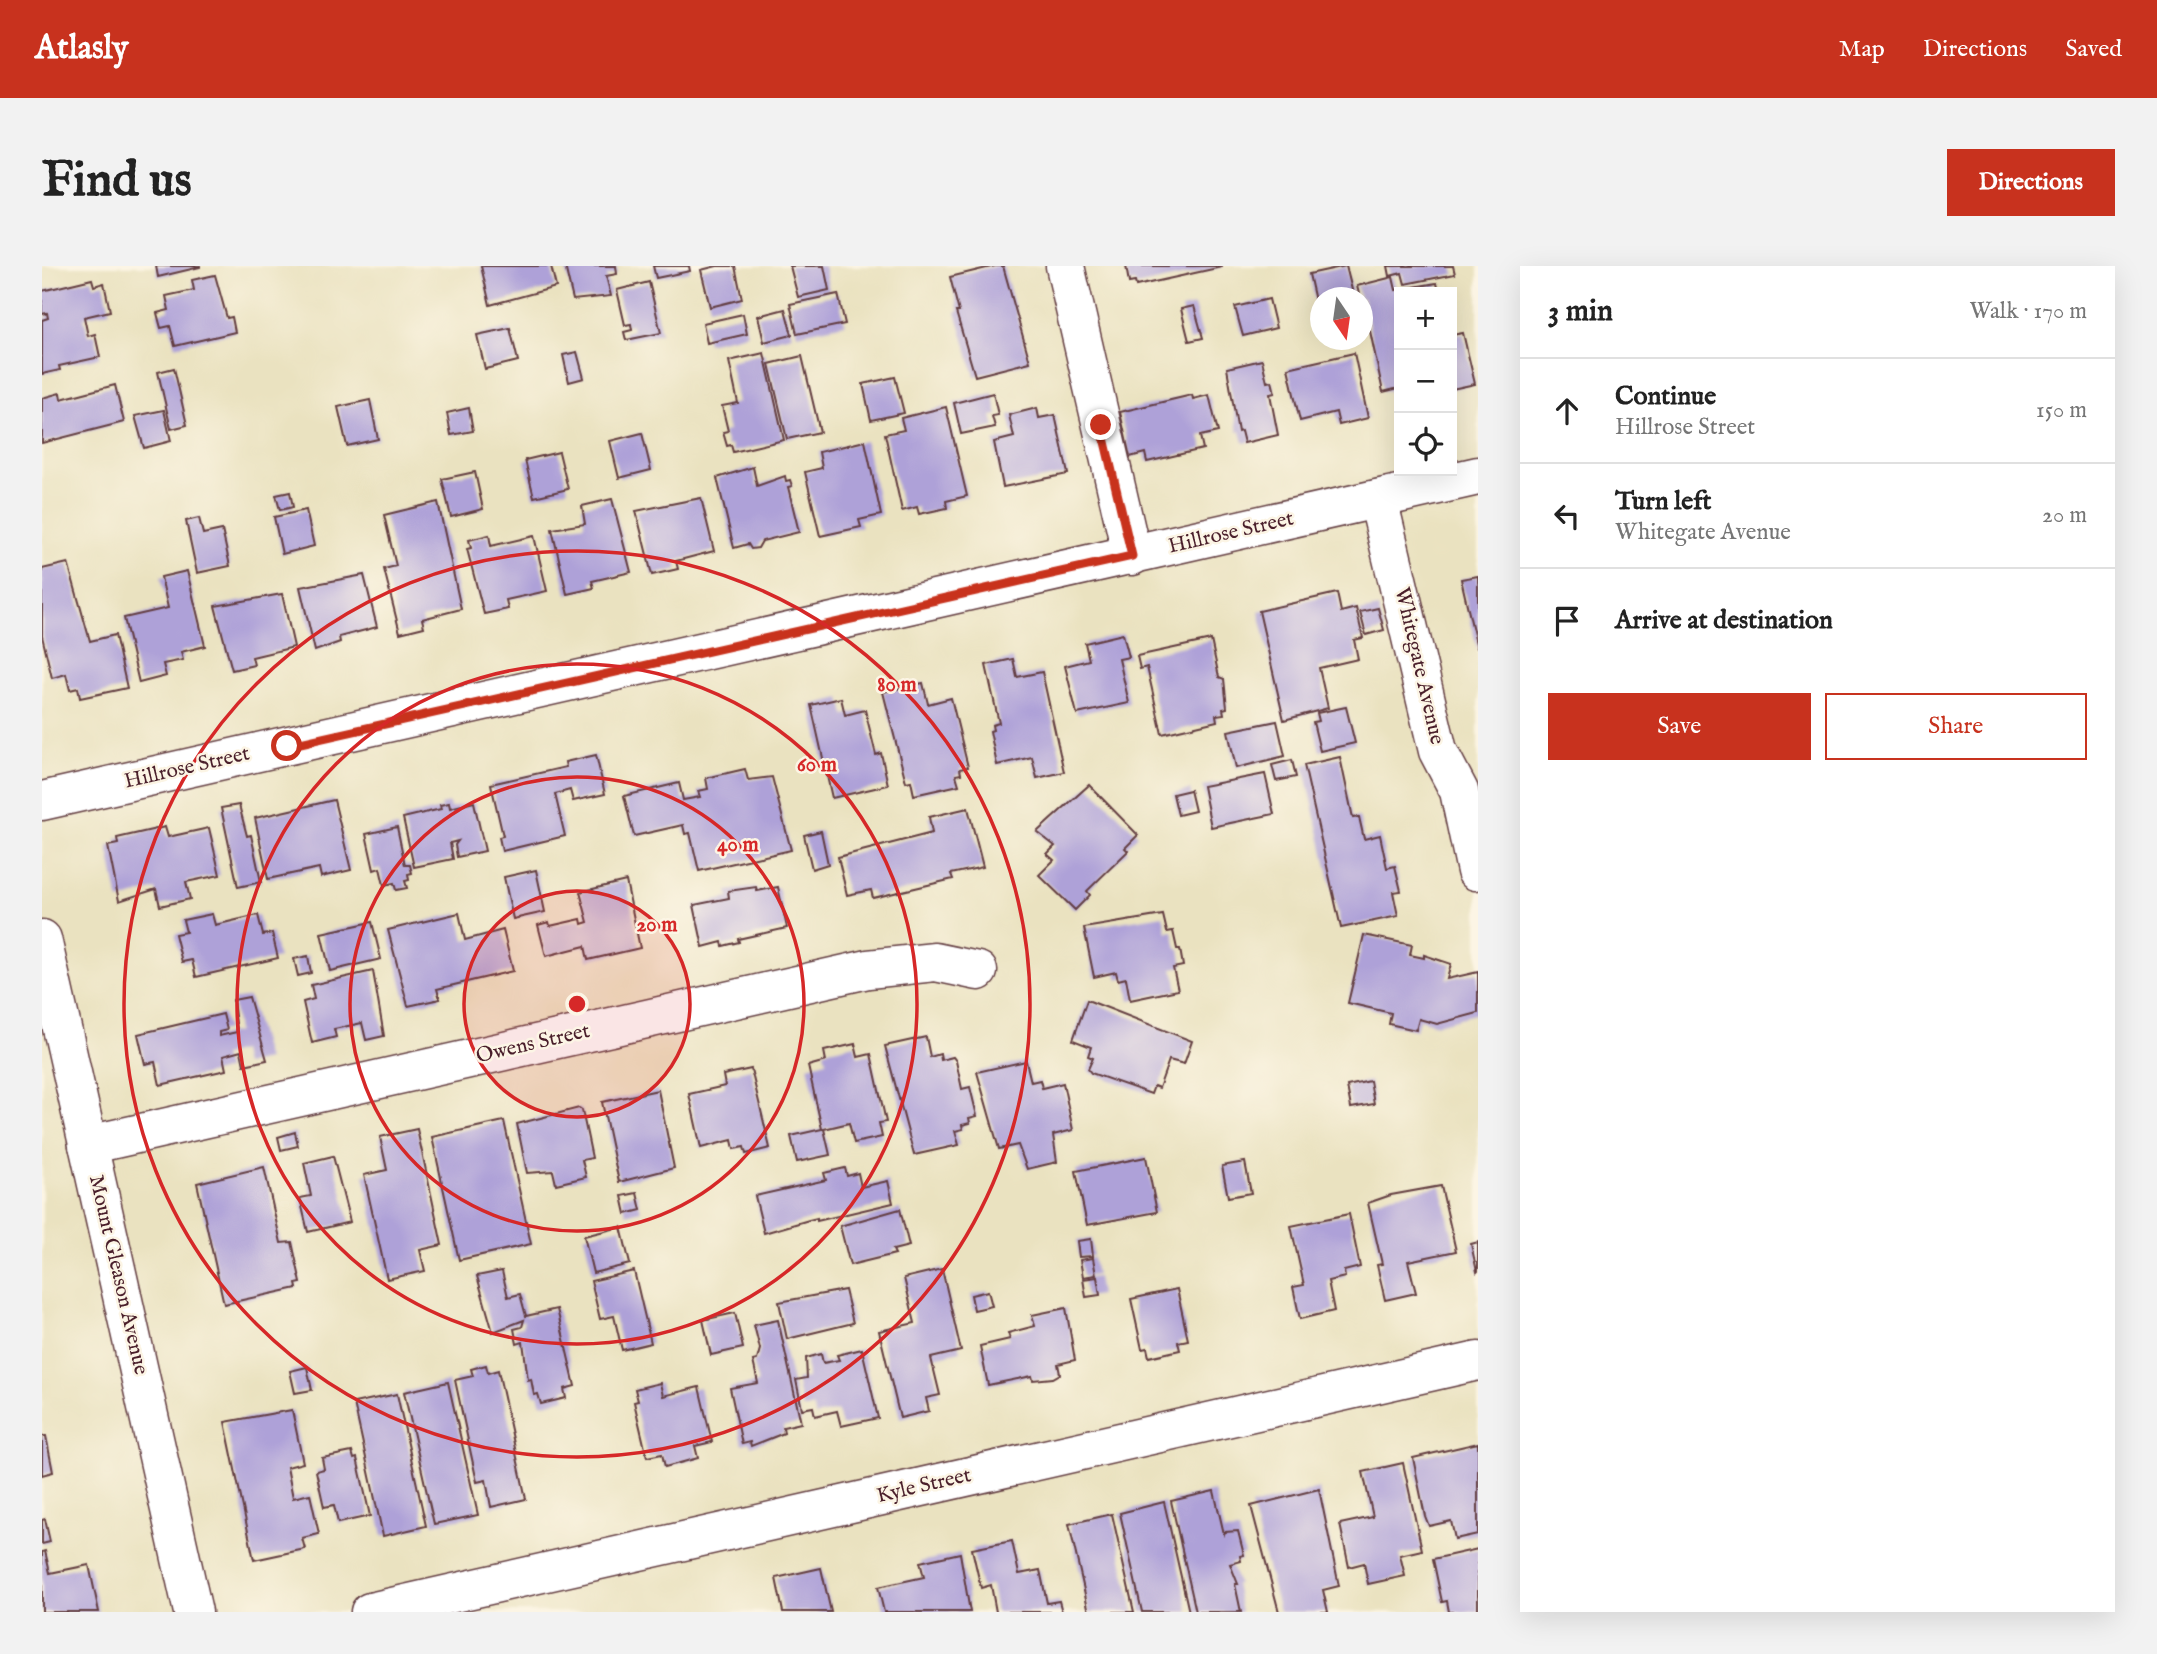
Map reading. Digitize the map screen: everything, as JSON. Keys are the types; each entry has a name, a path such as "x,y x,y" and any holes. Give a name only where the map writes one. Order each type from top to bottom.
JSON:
{"street":[{"path":"1065,266 1132,556"},
{"name":"Hillrose Street","path":"42,801 1478,476"},
{"name":"Whitegate Avenue","path":"1378,499 1438,751 1459,791 1476,871"},
{"name":"Mount Gleason Avenue","path":"42,939 193,1612"},
{"name":"Owens Street","path":"88,1145 868,968 935,962 978,971"},
{"name":"Kyle Street","path":"370,1612 1478,1360"}],"building":[{"path":"156,266 200,266 200,267 158,277"},
{"path":"481,266 551,266 556,287 490,305"},
{"path":"565,266 616,266 617,274 606,276 611,296 573,300"},
{"path":"653,266 689,266 690,271 656,278"},
{"path":"717,266 735,266 742,299 710,307 701,270"},
{"path":"790,266 824,266 829,290 798,297"},
{"path":"1003,266 1030,362 975,376 956,312 959,312 950,277"},
{"path":"1126,266 1222,267 1136,286 1135,282 1129,283"},
{"path":"1346,266 1351,287 1312,287 1309,274"},
{"path":"1388,266 1453,266 1455,274 1405,284 1402,273 1390,276"},
{"path":"215,275 227,318 232,317 235,332 175,346 170,326 161,328 157,313 169,310 166,296 194,290 192,280"},
{"path":"1393,277 1395,287 1394,389 1383,392 1373,345 1373,287 1357,286"},
{"path":"92,279 94,286 104,283 110,311 84,317 88,336 95,334 100,357 59,366 60,370 42,374 42,320 48,318 47,313 42,314 42,291"},
{"path":"649,282 661,333 626,340 624,332 632,330 631,324 625,325 617,290"},
{"path":"1437,283 1438,287 1414,287"},
{"path":"838,294 845,324 797,334 790,304"},
{"path":"1269,299 1276,328 1243,336 1235,307"},
{"path":"1194,306 1203,338 1189,341 1181,309"},
{"path":"785,309 792,335 764,342 758,316"},
{"path":"743,314 747,334 707,343 703,323"},
{"path":"510,328 518,361 485,369 477,335"},
{"path":"1463,333 1475,384 1457,388 1457,350 1457,334"},
{"path":"577,352 584,378 569,382 563,355"},
{"path":"764,353 784,440 733,452 731,445 727,446 723,432 728,431 722,406 738,403 729,361"},
{"path":"1354,353 1368,418 1339,425 1336,412 1300,421 1288,368"},
{"path":"802,356 820,432 787,439 769,364"},
{"path":"1262,360 1267,382 1272,381 1275,393 1270,394 1278,435 1244,443 1241,431 1238,432 1227,368"},
{"path":"174,368 187,425 171,429 158,372"},
{"path":"895,377 904,413 871,420 863,384"},
{"path":"115,385 124,422 42,443 42,398 60,393 61,399"},
{"path":"993,393 998,415 992,416 995,427 961,434 954,403"},
{"path":"1192,395 1193,399 1209,395 1218,432 1200,436 1203,449 1147,462 1145,453 1130,457 1120,412"},
{"path":"370,400 378,439 347,446 338,407"},
{"path":"946,407 967,496 946,501 947,508 919,514 917,507 902,511 885,434 904,430 901,418"},
{"path":"469,408 473,431 451,435 447,413"},
{"path":"1037,408 1039,418 1055,415 1068,474 1003,487 994,442 1014,437 1009,415"},
{"path":"164,410 171,441 144,448 135,416"},
{"path":"642,433 651,470 619,478 610,441"},
{"path":"865,441 881,515 859,520 861,527 820,536 805,472 822,468 819,452"},
{"path":"559,452 568,489 534,497 525,460"},
{"path":"753,467 757,486 785,476 786,481 790,480 792,486 788,487 799,532 762,541 758,548 751,549 748,544 734,548 717,478"},
{"path":"475,472 483,509 451,517 442,479"},
{"path":"290,492 293,507 280,510 276,495"},
{"path":"701,498 714,551 676,561 678,569 652,575 636,511"},
{"path":"612,499 631,572 592,581 594,588 567,594 552,529 585,524 582,506"},
{"path":"438,502 461,609 422,619 424,627 400,633 384,569 396,566 384,515"},
{"path":"306,510 314,546 282,554 274,517"},
{"path":"199,518 203,534 222,530 230,566 197,573 186,521"},
{"path":"489,535 491,546 534,536 547,591 506,600 508,609 484,614 467,549 471,548 469,540"},
{"path":"68,563 90,641 115,635 127,688 80,698 78,688 70,690 66,674 52,678 42,636 42,569"},
{"path":"187,571 205,646 181,652 183,660 163,664 166,676 139,683 124,618 168,608 161,577"},
{"path":"364,575 377,627 339,637 340,642 315,651 300,587"},
{"path":"1478,576 1478,648 1477,648 1461,579"},
{"path":"1337,593 1341,612 1356,608 1363,638 1354,640 1358,659 1319,668 1328,708 1284,720 1259,611"},
{"path":"282,594 294,647 252,657 254,665 232,670 215,606"},
{"path":"1378,608 1384,630 1366,635 1360,612"},
{"path":"1123,634 1129,657 1119,659 1129,703 1077,714 1065,666 1089,660 1085,643"},
{"path":"1211,640 1219,677 1224,679 1227,708 1223,709 1224,714 1216,715 1217,721 1162,734 1147,667 1140,669 1137,656"},
{"path":"1013,659 1017,677 1042,672 1064,772 1037,778 1032,757 997,765 990,731 993,730 992,725 999,723 986,665"},
{"path":"923,683 928,704 951,698 968,767 960,769 961,774 956,775 959,785 914,795 911,781 906,782 883,692"},
{"path":"841,698 845,715 865,710 876,755 881,753 888,785 832,798 811,705"},
{"path":"1346,707 1355,743 1320,751 1313,722 1319,721 1317,713"},
{"path":"1277,721 1285,756 1236,768 1228,731"},
{"path":"596,755 605,794 573,801 570,790 555,794 565,836 502,851 499,837 503,836 491,784 566,767 565,762"},
{"path":"1340,757 1353,818 1359,817 1364,839 1380,835 1387,868 1395,866 1401,891 1393,892 1398,916 1341,928 1304,765"},
{"path":"1292,760 1296,777 1276,781 1272,765"},
{"path":"745,769 748,780 772,777 791,850 699,871 690,833 685,834 683,825 634,836 624,796 679,783 683,800 700,797 698,791 708,789 706,778"},
{"path":"1265,774 1274,814 1211,827 1203,786"},
{"path":"1089,785 1138,835 1125,848 1128,851 1087,891 1090,895 1075,910 1039,875 1054,860 1047,854 1055,846 1037,832"},
{"path":"1190,790 1195,811 1178,815 1173,794"},
{"path":"334,800 351,870 321,877 319,868 268,879 255,818"},
{"path":"474,802 485,851 457,857 455,845 458,841 450,843 453,859 414,867 403,818 441,809 440,805 449,803 450,808"},
{"path":"239,805 247,836 251,835 261,882 238,887 221,808"},
{"path":"968,808 983,867 951,874 953,879 873,898 871,890 847,895 838,857 932,833 929,817"},
{"path":"165,827 168,837 209,828 220,875 186,882 190,899 160,906 156,889 119,901 108,846 118,844 117,838"},
{"path":"397,827 405,865 410,865 412,873 408,874 409,880 405,881 407,888 396,890 394,883 384,885 380,868 374,870 366,834"},
{"path":"821,831 828,864 812,869 804,835"},
{"path":"536,870 545,912 513,919 504,877"},
{"path":"626,881 640,948 588,960 585,946 546,956 538,925 549,922 550,926 581,919 582,924 588,922 580,892"},
{"path":"756,887 757,891 778,887 787,928 738,939 739,942 723,946 722,942 703,947 694,905 729,898 728,891"},
{"path":"459,913 465,940 503,930 513,971 437,989 440,999 408,1006 388,930"},
{"path":"212,914 215,925 258,915 263,935 272,933 278,958 196,977 192,960 182,962 175,934 186,932 183,920"},
{"path":"1163,915 1167,932 1173,931 1177,949 1180,949 1183,966 1173,968 1178,990 1130,1000 1126,978 1118,980 1116,972 1094,977 1084,928"},
{"path":"372,922 381,959 330,971 321,933"},
{"path":"1364,935 1412,945 1410,955 1424,958 1424,955 1451,964 1447,979 1478,972 1478,1013 1437,1024 1419,1019 1416,1030 1389,1024 1391,1013 1348,1003"},
{"path":"308,956 311,973 298,976 294,959"},
{"path":"373,971 384,1036 366,1040 362,1023 334,1029 336,1037 312,1043 303,1002 314,999 311,985"},
{"path":"249,997 267,1060 244,1065 241,1051 223,1056 226,1070 160,1085 155,1062 145,1064 138,1034 223,1014 227,1030 219,1032 219,1036 237,1032 233,1000"},
{"path":"1087,1000 1192,1041 1184,1064 1169,1060 1159,1088 1154,1086 1151,1094 1091,1073 1088,1069 1093,1058 1088,1056 1091,1047 1073,1040"},
{"path":"926,1037 930,1057 940,1054 941,1060 953,1057 956,1061 962,1089 970,1087 977,1116 969,1118 970,1123 962,1125 963,1129 955,1131 959,1145 914,1155 885,1046"},
{"path":"855,1044 858,1057 871,1054 886,1122 879,1123 882,1137 854,1143 849,1123 824,1129 830,1155 797,1162 791,1136 822,1129 808,1066 826,1061 824,1051"},
{"path":"1026,1061 1031,1082 1040,1080 1042,1088 1063,1083 1073,1130 1053,1135 1057,1162 1027,1169 1018,1145 999,1149 977,1072"},
{"path":"751,1069 770,1148 746,1154 744,1147 734,1149 732,1140 701,1148 689,1094 725,1086 723,1075"},
{"path":"1370,1081 1374,1104 1351,1108 1347,1086"},
{"path":"658,1090 674,1168 619,1182 602,1102"},
{"path":"579,1108 582,1110 592,1158 582,1160 586,1177 556,1184 553,1171 527,1173 517,1124"},
{"path":"504,1121 531,1244 459,1260 432,1137"},
{"path":"417,1129 442,1245 420,1250 425,1271 387,1279 364,1175 387,1170 380,1137"},
{"path":"295,1132 298,1146 281,1150 278,1137"},
{"path":"333,1156 350,1222 308,1232 300,1198 311,1196 304,1163"},
{"path":"1146,1157 1157,1212 1087,1225 1076,1171"},
{"path":"1245,1162 1251,1193 1228,1197 1222,1166"},
{"path":"264,1167 281,1243 292,1242 301,1283 296,1284 297,1288 224,1304 197,1183"},
{"path":"845,1168 847,1176 858,1173 861,1187 888,1181 893,1203 817,1221 817,1218 764,1233 755,1196 826,1180 824,1173"},
{"path":"1441,1186 1456,1251 1408,1261 1416,1293 1385,1300 1377,1265 1382,1264 1368,1203 1391,1195"},
{"path":"637,1193 641,1210 626,1214 622,1196"},
{"path":"900,1209 909,1246 893,1250 895,1254 850,1265 840,1226"},
{"path":"1349,1214 1360,1267 1344,1271 1345,1277 1328,1281 1334,1311 1300,1319 1293,1287 1304,1285 1291,1226"},
{"path":"621,1227 630,1264 593,1273 584,1236"},
{"path":"1091,1239 1093,1256 1079,1257 1077,1241"},
{"path":"1478,1242 1478,1271 1477,1272 1471,1244"},
{"path":"1093,1258 1096,1275 1083,1277 1080,1260"},
{"path":"942,1269 961,1351 931,1358 940,1395 926,1398 929,1411 900,1418 879,1331 915,1323 904,1278"},
{"path":"502,1271 508,1297 520,1294 526,1316 557,1309 575,1386 564,1389 566,1398 541,1404 538,1394 534,1395 531,1379 528,1380 523,1342 517,1344 514,1329 522,1327 524,1320 493,1332 477,1276"},
{"path":"634,1271 651,1343 622,1350 614,1316 600,1319 591,1281"},
{"path":"1097,1277 1100,1295 1086,1297 1083,1279"},
{"path":"1177,1289 1188,1340 1178,1342 1180,1350 1149,1357 1147,1348 1142,1349 1131,1299"},
{"path":"845,1290 853,1323 787,1339 779,1302"},
{"path":"988,1291 992,1306 974,1310 971,1295"},
{"path":"1066,1308 1075,1360 1058,1364 1060,1374 1053,1378 1033,1380 1032,1376 988,1385 980,1346 1010,1339 1008,1333 1035,1326 1032,1315"},
{"path":"735,1313 743,1348 711,1355 703,1320"},
{"path":"778,1320 801,1423 783,1427 784,1433 751,1446 750,1442 742,1444 730,1388 758,1383 753,1361 757,1360 760,1349 754,1325"},
{"path":"862,1349 878,1418 841,1426 837,1411 815,1416 813,1407 802,1409 796,1380 807,1378 806,1358 821,1354 823,1363 839,1360 837,1355"},
{"path":"486,1365 488,1373 498,1370 526,1499 491,1507 486,1480 477,1482 455,1380 473,1376 471,1369"},
{"path":"307,1367 312,1390 295,1393 290,1371"},
{"path":"448,1382 478,1515 434,1524 404,1392"},
{"path":"660,1383 663,1396 699,1387 712,1442 695,1446 698,1458 665,1467 662,1454 647,1457 634,1402 638,1401 635,1389"},
{"path":"397,1394 426,1526 383,1536 354,1403"},
{"path":"292,1410 303,1463 287,1467 293,1498 310,1494 319,1534 302,1538 305,1549 254,1560 225,1422"},
{"path":"42,1436 46,1436 53,1472 42,1475"},
{"path":"1478,1443 1478,1534 1455,1539 1451,1521 1429,1526 1413,1458"},
{"path":"352,1452 354,1459 357,1458 370,1516 338,1523 334,1505 324,1507 316,1471 324,1469 322,1458"},
{"path":"1403,1463 1422,1550 1400,1555 1405,1576 1368,1584 1364,1563 1349,1567 1340,1524 1373,1517 1363,1472"},
{"path":"1319,1489 1339,1586 1323,1590 1328,1612 1279,1612 1251,1506"},
{"path":"1214,1491 1224,1534 1238,1531 1244,1555 1240,1556 1241,1561 1230,1564 1238,1584 1235,1584 1241,1612 1196,1612 1171,1501"},
{"path":"1164,1502 1189,1612 1142,1612 1120,1513"},
{"path":"1112,1514 1134,1612 1089,1612 1069,1524"},
{"path":"45,1519 50,1542 42,1544 42,1520"},
{"path":"1012,1541 1019,1574 1040,1570 1047,1603 1059,1601 1062,1612 996,1612 991,1585 981,1588 972,1549"},
{"path":"1478,1549 1478,1612 1449,1612 1447,1601 1442,1602 1433,1559"},
{"path":"45,1551 50,1573 89,1565 99,1612 42,1612 42,1552"},
{"path":"960,1553 970,1612 884,1612 878,1587 924,1577 920,1562"},
{"path":"821,1568 831,1612 783,1612 776,1578"}],"route":[{"path":"287,746 1132,556 1101,425"}]}
